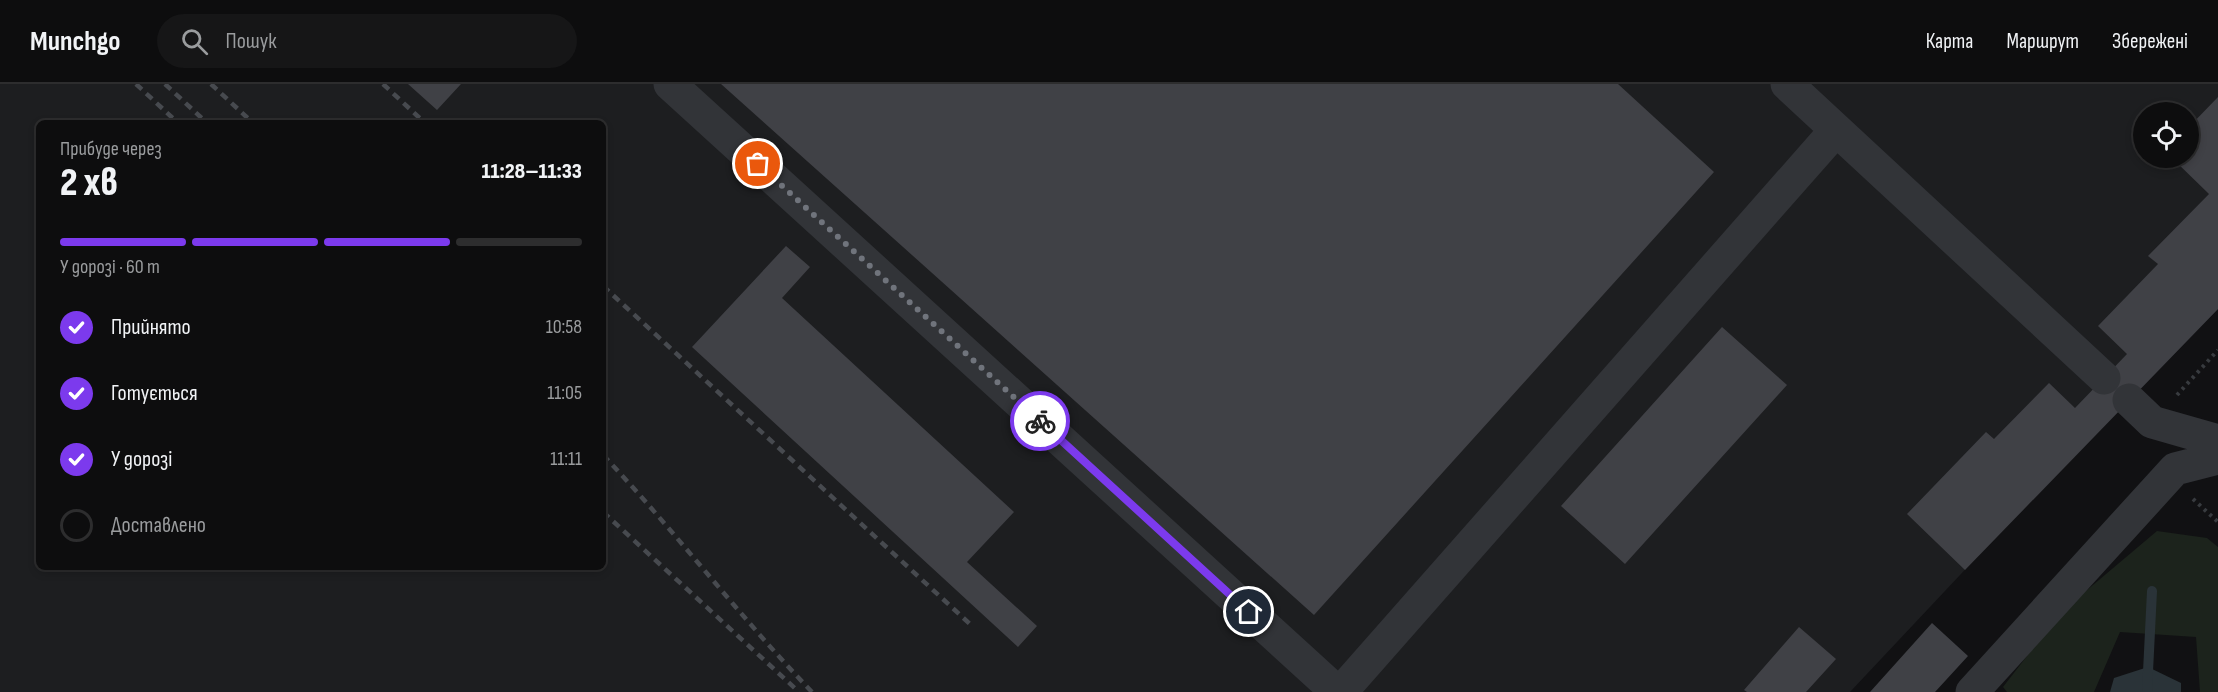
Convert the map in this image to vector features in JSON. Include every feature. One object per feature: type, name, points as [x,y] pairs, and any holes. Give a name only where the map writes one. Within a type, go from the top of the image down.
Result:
[{"type":"lane","points":[[670,84],[1339,692],[1836,130]]},
{"type":"lane","points":[[1787,84],[2104,378]]},
{"type":"lane","points":[[2141,411],[2218,441]]},
{"type":"lane","points":[[1972,692],[2175,469],[2218,458]]},
{"type":"path","points":[[2141,411],[2218,350]]},
{"type":"shaded area","points":[[0,84],[2218,84],[2218,309],[1992,541],[1850,692],[0,692]]},
{"type":"shaded area","points":[[2157,531],[2207,538],[2218,547],[2218,692],[2200,692],[2196,637],[2120,632],[2094,692],[2007,692],[2003,687],[2061,612]]},
{"type":"shaded area","points":[[2148,667],[2181,683],[2181,692],[2110,692],[2114,678]]},
{"type":"building","points":[[408,84],[461,84],[437,110]]},
{"type":"building","points":[[721,84],[1618,84],[1714,172],[1314,615]]},
{"type":"building","points":[[2218,97],[2218,309],[1965,570],[1907,514],[1986,432],[1994,439],[2049,383],[2075,408],[2127,354],[2098,326],[2158,264],[2148,256],[2209,194],[2182,168],[2199,168],[2199,117]]},
{"type":"building","points":[[786,246],[810,267],[782,298],[1014,512],[967,562],[1037,626],[1018,647],[692,347]]},
{"type":"building","points":[[1722,327],[1787,385],[1625,564],[1561,506]]},
{"type":"building","points":[[1932,623],[1968,656],[1935,692],[1870,692]]},
{"type":"building","points":[[1799,627],[1836,659],[1806,692],[1747,692],[1744,690]]},
{"type":"waterway","points":[[2147,692],[2152,591]]},
{"type":"railway","points":[[136,84],[175,120]]},
{"type":"railway","points":[[165,84],[204,120]]},
{"type":"railway","points":[[211,84],[250,120]]},
{"type":"railway","points":[[383,84],[422,120]]},
{"type":"railway","points":[[606,289],[971,625]]},
{"type":"railway","points":[[606,458],[812,692]]},
{"type":"railway","points":[[606,515],[799,692]]},
{"type":"way so far","points":[[758,164],[1040,421]]},
{"type":"route","points":[[1040,421],[1249,612]]}]
